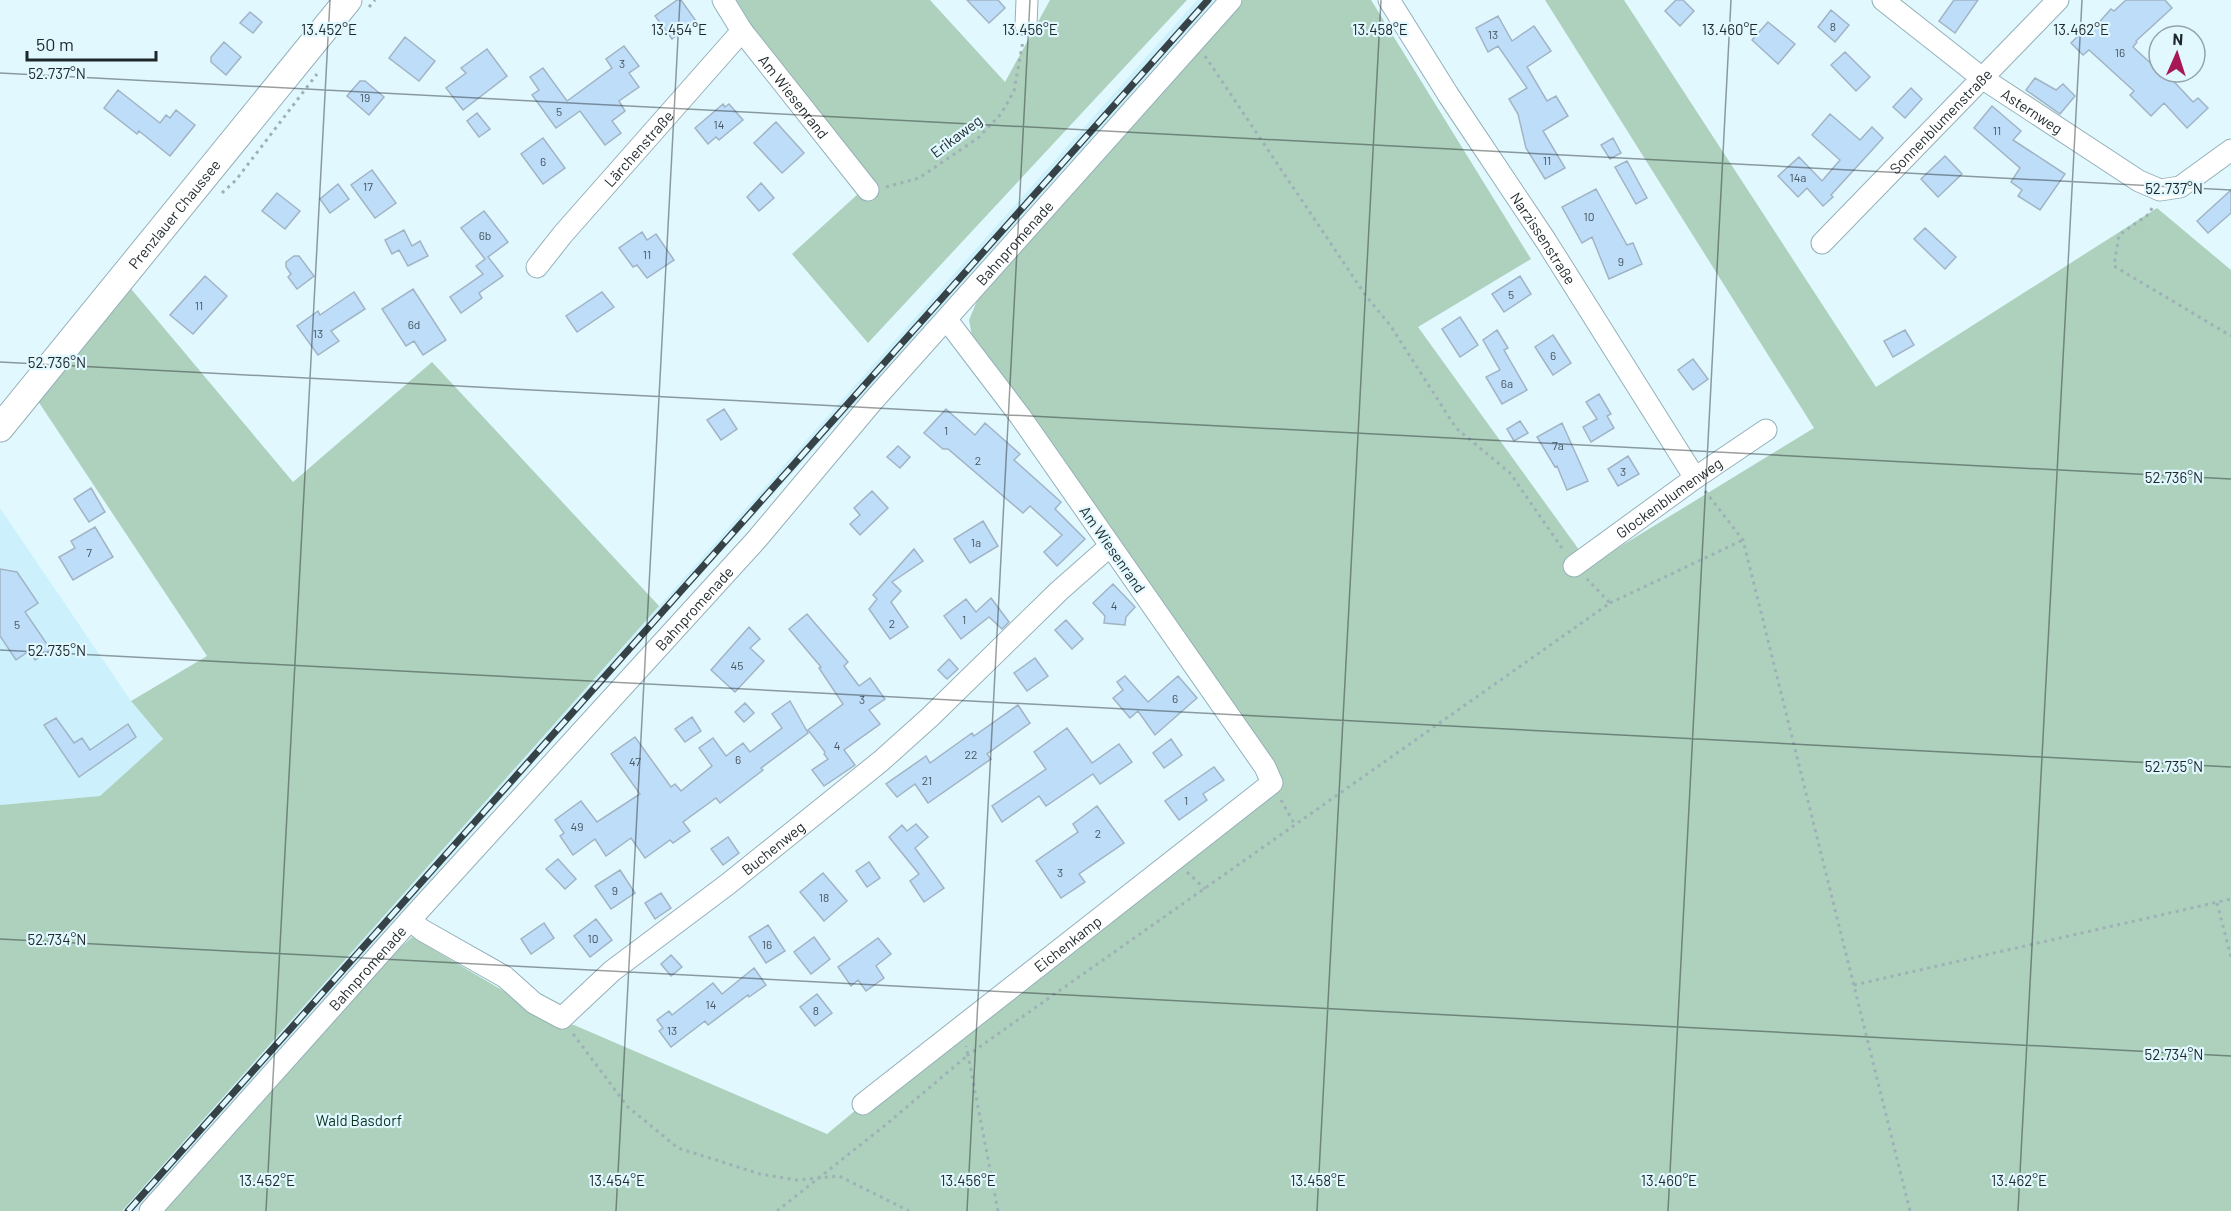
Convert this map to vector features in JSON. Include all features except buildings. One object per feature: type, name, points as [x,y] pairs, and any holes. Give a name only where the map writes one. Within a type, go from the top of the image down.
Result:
[{"type":"main road","name":"Prenzlauer Chaussee","points":[[0,428],[348,0]]},
{"type":"street","name":"Am Wiesenrand","points":[[723,0],[742,31],[868,190]]},
{"type":"street","points":[[1026,0],[1026,25]]},
{"type":"street","name":"Bahnpromenade","points":[[150,1211],[410,920],[757,539],[872,402],[1231,0]]},
{"type":"street","name":"Narzissenstraße","points":[[1389,0],[1695,478]]},
{"type":"street","name":"Asternweg","points":[[1883,0],[1982,78],[2139,181],[2160,190]]},
{"type":"street","name":"Sonnenblumenstraße","points":[[1822,243],[2058,0]]},
{"type":"street","name":"Lärchenstraße","points":[[537,267],[562,234],[742,31]]},
{"type":"street","points":[[2160,190],[2180,187],[2231,150]]},
{"type":"street","name":"Am Wiesenrand","points":[[947,320],[1020,417],[1264,767],[1272,783]]},
{"type":"street","name":"Glockenblumenweg","points":[[1574,566],[1695,478],[1766,430]]},
{"type":"street","name":"Buchenweg","points":[[562,1018],[612,971],[728,884],[881,761],[930,717],[1059,591],[1110,546]]},
{"type":"street","name":"Eichenkamp","points":[[863,1104],[1272,783]]},
{"type":"street","points":[[410,920],[422,930],[505,977],[534,1003],[562,1018]]},
{"type":"path","name":"Erikaweg","points":[[868,190],[919,178],[978,138],[1001,114],[1014,91],[1026,25]]},
{"type":"path","points":[[1195,42],[1366,296],[1390,325],[1456,428],[1510,473],[1574,566],[1610,603]]},
{"type":"path","points":[[2160,190],[2149,214],[2119,235],[2114,266],[2231,336]]},
{"type":"path","points":[[1695,478],[1743,540],[1910,1211]]},
{"type":"path","points":[[777,1211],[968,1055],[1610,603],[1743,540]]},
{"type":"path","points":[[1272,783],[1295,825]]},
{"type":"path","points":[[1174,860],[1205,890]]},
{"type":"path","points":[[1854,985],[2231,899]]},
{"type":"path","points":[[2217,903],[2231,957]]},
{"type":"path","points":[[562,1018],[628,1107],[678,1148],[760,1174],[797,1179],[839,1176],[909,1211]]},
{"type":"path","points":[[962,1026],[998,1211]]},
{"type":"shaded area","points":[[1197,0],[1216,0],[1058,179],[667,612],[389,929],[136,1211],[122,1211]]},
{"type":"shaded area","points":[[0,508],[131,701],[163,739],[100,796],[0,805]]},
{"type":"green space","points":[[733,0],[930,0],[1005,82],[1050,0],[1187,0],[868,343],[792,254],[870,183],[749,26]]},
{"type":"green space","name":"Wald Basdorf","points":[[1241,0],[1371,0],[1531,259],[1418,327],[1590,565],[1814,428],[1545,0],[1624,0],[1876,387],[2157,208],[2231,270],[2231,1211],[158,1211],[339,1005],[412,937],[502,990],[543,1020],[574,1025],[827,1134],[1272,783],[972,336],[969,320],[979,296]]},
{"type":"green space","points":[[127,284],[293,482],[432,362],[659,606],[122,1211],[0,1211],[0,805],[100,796],[163,739],[131,701],[207,656],[36,398]]},
{"type":"railway","points":[[128,1211],[1208,0]]}]
